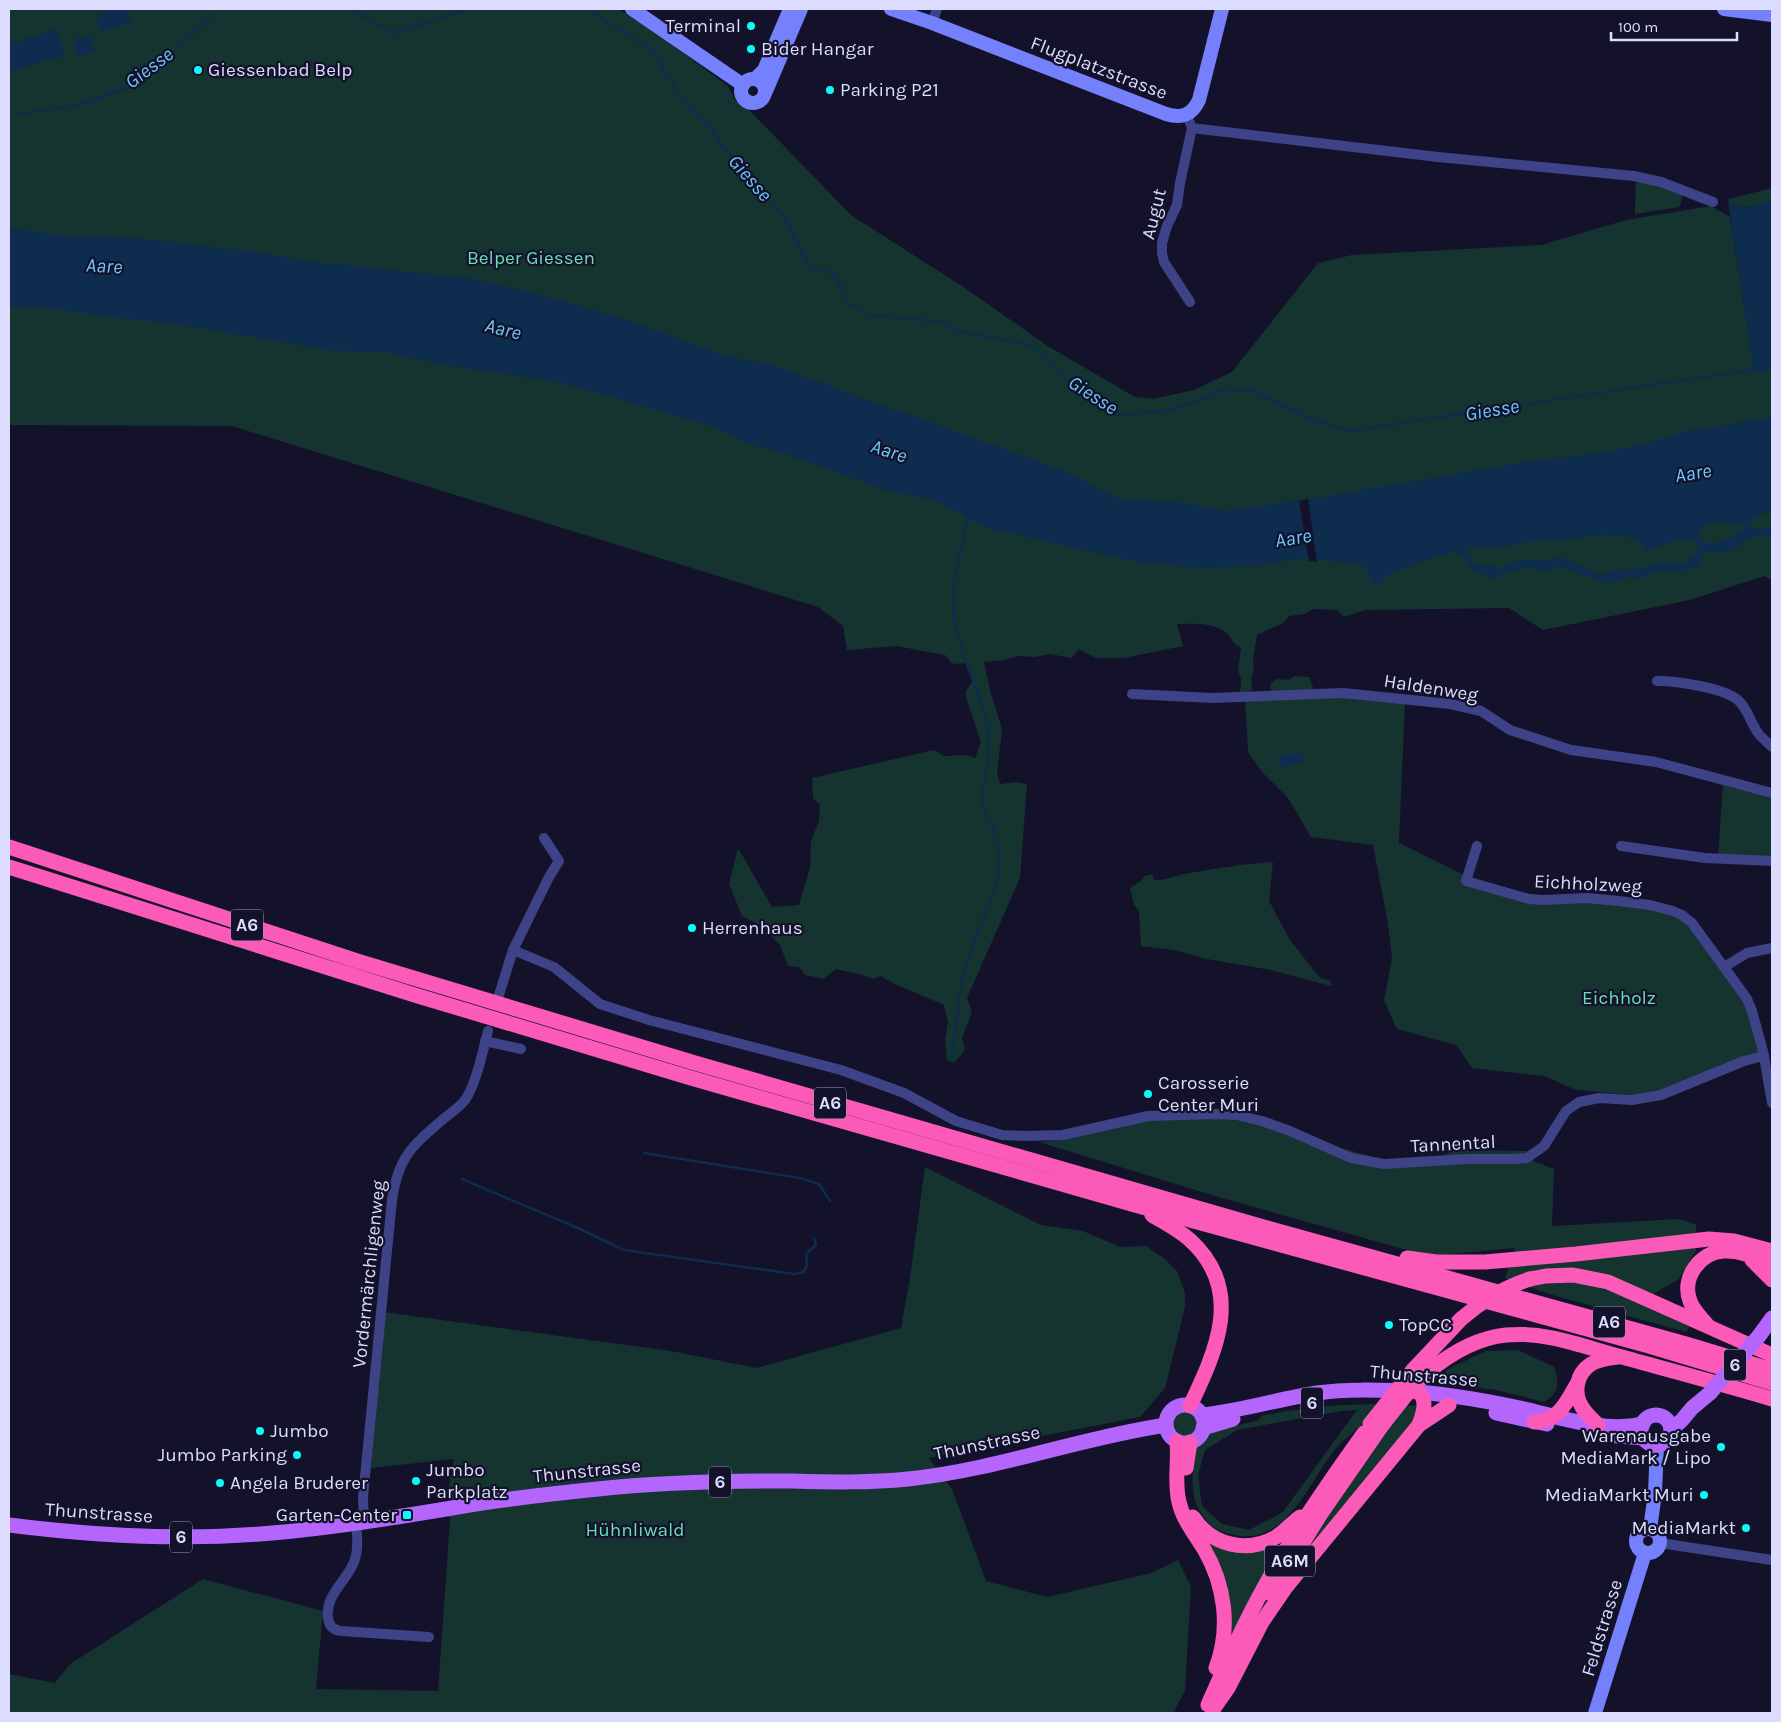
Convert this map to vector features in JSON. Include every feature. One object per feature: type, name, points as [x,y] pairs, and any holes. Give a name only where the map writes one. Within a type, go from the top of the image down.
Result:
[{"type":"highway","name":"A6","points":[[9,847],[236,922],[536,1016],[864,1113],[1686,1344],[1772,1370]]},
{"type":"highway","name":"A6","points":[[9,867],[309,963],[592,1049],[1136,1205],[1658,1348],[1772,1383]]},
{"type":"highway","points":[[1136,1205],[1178,1231],[1190,1241],[1208,1262],[1219,1290],[1220,1332],[1211,1359],[1198,1416]]},
{"type":"highway","points":[[1336,1247],[1369,1249],[1424,1261],[1462,1263],[1549,1257],[1709,1239],[1734,1241],[1772,1251]]},
{"type":"highway","points":[[1772,1264],[1745,1254],[1730,1251],[1716,1252],[1702,1259],[1692,1271],[1688,1286],[1690,1302],[1709,1327],[1772,1355]]},
{"type":"highway","points":[[1745,1254],[1772,1280]]},
{"type":"highway","name":"A6M","points":[[1207,1712],[1284,1570],[1413,1370],[1461,1319],[1490,1296],[1530,1279],[1546,1276],[1573,1275],[1619,1286],[1698,1324],[1709,1327]]},
{"type":"highway","name":"A6M","points":[[1207,1712],[1230,1655],[1257,1599],[1311,1508],[1377,1424],[1428,1372],[1461,1348],[1506,1335],[1532,1335],[1558,1339],[1619,1357]]},
{"type":"highway","points":[[1534,1422],[1542,1422],[1554,1416],[1565,1404],[1584,1370],[1591,1364],[1600,1360],[1619,1357],[1772,1399]]},
{"type":"highway","points":[[1577,1384],[1578,1399],[1582,1408],[1598,1425]]},
{"type":"highway","points":[[1419,1425],[1423,1414],[1421,1397]]},
{"type":"highway","points":[[1207,1712],[1228,1688],[1249,1644],[1274,1604],[1419,1425],[1449,1405]]},
{"type":"highway","points":[[1184,1441],[1178,1462],[1177,1490],[1179,1502],[1184,1516],[1211,1562],[1224,1604],[1223,1641],[1207,1712]]},
{"type":"highway","points":[[1184,1441],[1184,1489],[1190,1513],[1198,1525],[1218,1541],[1230,1545],[1256,1545],[1277,1536],[1311,1508]]},
{"type":"main road","name":"6","points":[[1668,1424],[1710,1393],[1772,1318]]},
{"type":"main road","name":"Thunstrasse","points":[[1198,1416],[1244,1416],[1305,1404],[1421,1397],[1482,1400],[1598,1425],[1623,1427],[1648,1436]]},
{"type":"main road","name":"Thunstrasse","points":[[1421,1397],[1449,1405],[1598,1434],[1648,1436]]},
{"type":"main road","points":[[1184,1405],[1198,1416],[1199,1436],[1184,1441],[1170,1434],[1166,1425],[1173,1409],[1184,1405]]},
{"type":"main road","points":[[1656,1416],[1668,1424],[1670,1434],[1666,1442],[1648,1436],[1650,1417],[1656,1416]]},
{"type":"main road","name":"Thunstrasse","points":[[9,1525],[94,1534],[183,1537],[270,1534],[456,1507],[633,1486],[720,1482],[851,1482],[912,1479],[990,1466],[1105,1436],[1166,1425]]},
{"type":"street","points":[[632,9],[749,82],[763,83],[766,91]]},
{"type":"street","points":[[790,9],[764,70],[741,90],[742,98],[752,104],[761,101],[801,9]]},
{"type":"street","name":"Flugplatzstrasse","points":[[891,9],[932,23],[1166,114],[1190,121],[1201,93],[1222,9]]},
{"type":"street","points":[[932,23],[937,9]]},
{"type":"street","points":[[1724,9],[1772,15]]},
{"type":"street","points":[[1190,121],[1438,157],[1634,176],[1661,182],[1713,202]]},
{"type":"street","name":"Augut","points":[[1190,121],[1177,206],[1167,226],[1162,243],[1164,262],[1190,302]]},
{"type":"street","points":[[1657,681],[1673,681],[1700,686],[1739,701],[1758,733],[1772,747]]},
{"type":"street","name":"Haldenweg","points":[[1132,694],[1212,698],[1343,693],[1450,704],[1481,711],[1510,730],[1571,750],[1656,762],[1772,793]]},
{"type":"street","points":[[500,994],[513,950],[549,877],[560,861],[544,838]]},
{"type":"street","name":"Eichholzweg","points":[[1477,846],[1466,881],[1529,899],[1587,898],[1650,905],[1682,914],[1692,923],[1724,967],[1752,1011],[1764,1056],[1772,1102]]},
{"type":"street","points":[[1622,846],[1705,858],[1772,861]]},
{"type":"street","points":[[1724,967],[1747,953],[1772,948]]},
{"type":"street","name":"Tannental","points":[[513,950],[547,964],[595,1000],[610,1008],[727,1041],[841,1070],[893,1088],[956,1121],[982,1130],[1009,1136],[1070,1134],[1148,1116],[1199,1113],[1237,1115],[1276,1125],[1351,1158],[1370,1162],[1399,1164],[1467,1158],[1527,1158],[1537,1152],[1549,1139],[1566,1112],[1578,1102],[1599,1098],[1632,1100],[1660,1095],[1744,1061],[1764,1056]]},
{"type":"street","name":"Vordermärchligenweg","points":[[429,1637],[341,1631],[334,1629],[330,1625],[328,1614],[330,1599],[346,1577],[355,1559],[357,1549],[392,1200],[396,1177],[404,1157],[413,1146],[465,1100],[473,1082],[487,1036],[521,1049]]},
{"type":"street","points":[[1648,1436],[1655,1493],[1650,1529]]},
{"type":"street","points":[[1650,1529],[1657,1532],[1660,1543],[1659,1547],[1653,1552],[1645,1553],[1637,1546],[1636,1538],[1640,1532],[1650,1529]]},
{"type":"street","points":[[1660,1543],[1772,1560]]},
{"type":"street","name":"Feldstrasse","points":[[1595,1713],[1645,1553]]},
{"type":"green space","name":"Belper Giessen","points":[[9,9],[619,9],[660,36],[728,86],[735,100],[751,112],[851,215],[968,290],[1046,345],[1135,397],[1153,399],[1194,390],[1232,372],[1318,263],[1352,255],[1541,245],[1626,220],[1711,206],[1730,217],[1753,364],[1772,361],[1772,580],[1764,576],[1690,600],[1543,630],[1509,608],[1365,610],[1344,617],[1337,610],[1313,609],[1304,614],[1289,616],[1283,623],[1257,635],[1253,660],[1254,672],[1251,678],[1252,690],[1247,693],[1240,693],[1241,679],[1238,670],[1241,648],[1219,628],[1201,624],[1177,624],[1183,646],[1124,658],[1096,658],[1079,649],[1071,658],[1050,654],[1035,657],[1018,656],[1005,660],[984,662],[991,694],[1002,729],[997,773],[1000,784],[1016,782],[1027,784],[1020,878],[967,998],[972,1011],[962,1039],[965,1050],[954,1063],[947,1060],[945,1040],[948,1022],[944,1005],[880,976],[873,979],[836,969],[823,979],[805,975],[799,967],[788,966],[780,945],[761,926],[742,916],[729,884],[738,848],[772,907],[799,905],[810,868],[811,841],[819,821],[820,805],[813,798],[812,778],[934,750],[944,756],[965,755],[975,758],[981,742],[966,697],[966,691],[972,682],[966,663],[952,664],[945,655],[896,646],[847,650],[843,626],[818,607],[232,426],[9,425]]},
{"type":"green space","points":[[1636,179],[1679,192],[1682,196],[1680,207],[1635,214]]},
{"type":"green space","points":[[1772,188],[1772,201],[1745,207],[1728,202],[1729,199]]},
{"type":"green space","name":"Eichholz","points":[[1295,676],[1309,677],[1314,690],[1405,702],[1399,843],[1480,883],[1537,900],[1651,904],[1690,924],[1745,999],[1761,1051],[1674,1087],[1646,1096],[1576,1090],[1544,1076],[1472,1068],[1456,1045],[1397,1029],[1384,1000],[1392,958],[1387,918],[1373,845],[1311,837],[1288,798],[1262,772],[1248,752],[1245,698],[1271,695],[1270,684],[1277,679],[1288,680]]},
{"type":"green space","points":[[1723,785],[1772,797],[1772,860],[1718,856]]},
{"type":"green space","points":[[1273,862],[1269,901],[1290,940],[1320,978],[1331,981],[1331,986],[1271,970],[1207,959],[1174,950],[1141,946],[1139,911],[1134,905],[1130,888],[1142,880],[1144,876],[1152,874],[1154,880],[1161,880],[1184,874]]},
{"type":"green space","points":[[1201,1116],[1242,1119],[1383,1160],[1442,1156],[1455,1150],[1532,1151],[1531,1160],[1554,1169],[1552,1226],[1680,1219],[1696,1225],[1696,1251],[1679,1279],[1648,1297],[1641,1305],[1690,1327],[1686,1332],[1549,1294],[1505,1278],[1515,1248],[1428,1256],[1215,1196],[1039,1142],[1070,1139],[1139,1121]]},
{"type":"green space","name":"Hühnliwald","points":[[925,1167],[1041,1225],[1083,1231],[1120,1247],[1146,1246],[1165,1259],[1177,1271],[1185,1293],[1185,1307],[1165,1388],[1140,1417],[929,1458],[952,1489],[986,1581],[1047,1597],[1151,1573],[1178,1560],[1191,1587],[1185,1691],[1173,1713],[9,1713],[9,1674],[55,1683],[70,1664],[203,1579],[323,1611],[316,1689],[438,1691],[450,1520],[447,1495],[454,1459],[371,1468],[383,1312],[671,1351],[757,1368],[901,1328],[910,1278]]},
{"type":"green space","points":[[1518,1350],[1554,1367],[1558,1383],[1556,1391],[1544,1402],[1496,1390],[1432,1381],[1452,1367],[1486,1351]]},
{"type":"green space","points":[[1358,1404],[1377,1405],[1360,1426],[1337,1447],[1298,1505],[1273,1528],[1258,1535],[1241,1536],[1222,1532],[1206,1520],[1195,1501],[1193,1471],[1189,1465],[1195,1444],[1205,1434],[1259,1420],[1261,1416],[1275,1413],[1316,1407]],"holes":[[[1357,1410],[1282,1513],[1249,1530],[1222,1524],[1202,1506],[1198,1475],[1205,1450],[1237,1430],[1341,1411]]]},
{"type":"green space","points":[[1420,1405],[1417,1418],[1313,1550],[1300,1557],[1404,1406]]},
{"type":"green space","points":[[1185,1410],[1195,1414],[1199,1424],[1195,1434],[1185,1438],[1175,1434],[1171,1424],[1175,1414]]},
{"type":"green space","points":[[1204,1537],[1272,1543],[1278,1549],[1231,1636],[1227,1636]]},
{"type":"water","points":[[118,9],[127,9],[131,23],[100,32],[95,15]]},
{"type":"water","points":[[52,29],[53,32],[58,30],[65,56],[9,71],[9,44],[46,33],[46,31]]},
{"type":"water","points":[[90,35],[95,52],[78,56],[74,39]]},
{"type":"water","points":[[1772,201],[1772,370],[1754,373],[1728,202],[1745,207]]},
{"type":"water","name":"Aare","points":[[9,228],[63,236],[139,238],[256,252],[315,262],[468,278],[528,291],[626,319],[722,355],[772,365],[1065,471],[1116,498],[1184,503],[1228,511],[1322,497],[1530,461],[1598,453],[1643,444],[1688,431],[1772,417],[1772,511],[1756,516],[1749,524],[1752,528],[1764,529],[1772,527],[1772,536],[1759,537],[1754,535],[1730,552],[1706,552],[1696,567],[1670,572],[1664,570],[1651,573],[1640,579],[1628,577],[1607,584],[1556,565],[1547,571],[1541,572],[1535,569],[1523,568],[1493,579],[1471,569],[1470,564],[1455,551],[1391,573],[1377,585],[1373,584],[1367,575],[1367,568],[1362,564],[1301,558],[1262,566],[1204,568],[1142,563],[986,528],[932,499],[887,491],[801,459],[743,442],[711,426],[563,383],[444,365],[386,352],[334,351],[186,326],[53,309],[9,307]],"holes":[[[1717,522],[1743,526],[1743,529],[1726,539],[1707,544],[1698,535],[1705,526]],[[1601,535],[1637,538],[1645,552],[1676,541],[1694,539],[1699,549],[1685,563],[1659,563],[1639,569],[1617,570],[1601,575],[1561,557],[1542,560],[1519,560],[1499,569],[1490,565],[1476,565],[1464,546],[1496,548],[1538,540],[1555,542]]]},
{"type":"water","points":[[1302,754],[1303,761],[1284,768],[1279,764],[1278,758],[1281,755]]},
{"type":"pier","points":[[1308,499],[1317,562],[1309,561],[1299,501]]},
{"type":"waterway","name":"Giesse","points":[[9,116],[83,104],[126,88],[174,51],[219,9]]},
{"type":"waterway","name":"Giesse","points":[[351,9],[393,33],[467,9]]},
{"type":"waterway","name":"Giesse","points":[[587,9],[653,50],[681,99],[713,131],[721,145],[785,217],[807,262],[815,268],[832,273],[840,284],[846,301],[869,315],[943,322],[956,331],[1031,345],[1076,389],[1117,415],[1171,410],[1227,389],[1253,391],[1316,421],[1350,431],[1757,370]]},
{"type":"waterway","points":[[951,1057],[957,1023],[958,996],[969,957],[997,881],[1000,854],[992,826],[981,805],[989,755],[988,729],[955,625],[953,588],[968,515]]},
{"type":"waterway","points":[[644,1153],[800,1178],[819,1184],[830,1201]]},
{"type":"waterway","points":[[462,1179],[580,1229],[624,1250],[795,1274],[804,1272],[807,1265],[806,1254],[816,1245],[814,1238]]},
{"type":"place","name":"Terminal","points":[[751,26]]},
{"type":"place","name":"Bider Hangar","points":[[751,49]]},
{"type":"place","name":"Giessenbad Belp","points":[[198,70]]},
{"type":"place","name":"Parking P21","points":[[830,90]]},
{"type":"place","name":"Herrenhaus","points":[[692,928]]},
{"type":"place","name":"Carosserie Center Muri","points":[[1148,1094]]},
{"type":"place","name":"TopCC","points":[[1389,1325]]},
{"type":"place","name":"Jumbo","points":[[260,1431]]},
{"type":"place","name":"Warenausgabe MediaMark / Lipo","points":[[1721,1447]]},
{"type":"place","name":"Jumbo Parking","points":[[297,1455]]},
{"type":"place","name":"Jumbo Parkplatz","points":[[416,1481]]},
{"type":"place","name":"Angela Bruderer","points":[[220,1483]]},
{"type":"place","name":"MediaMarkt Muri","points":[[1704,1495]]},
{"type":"place","name":"Garten-Center","points":[[407,1515]]},
{"type":"place","name":"MediaMarkt","points":[[1746,1528]]}]
